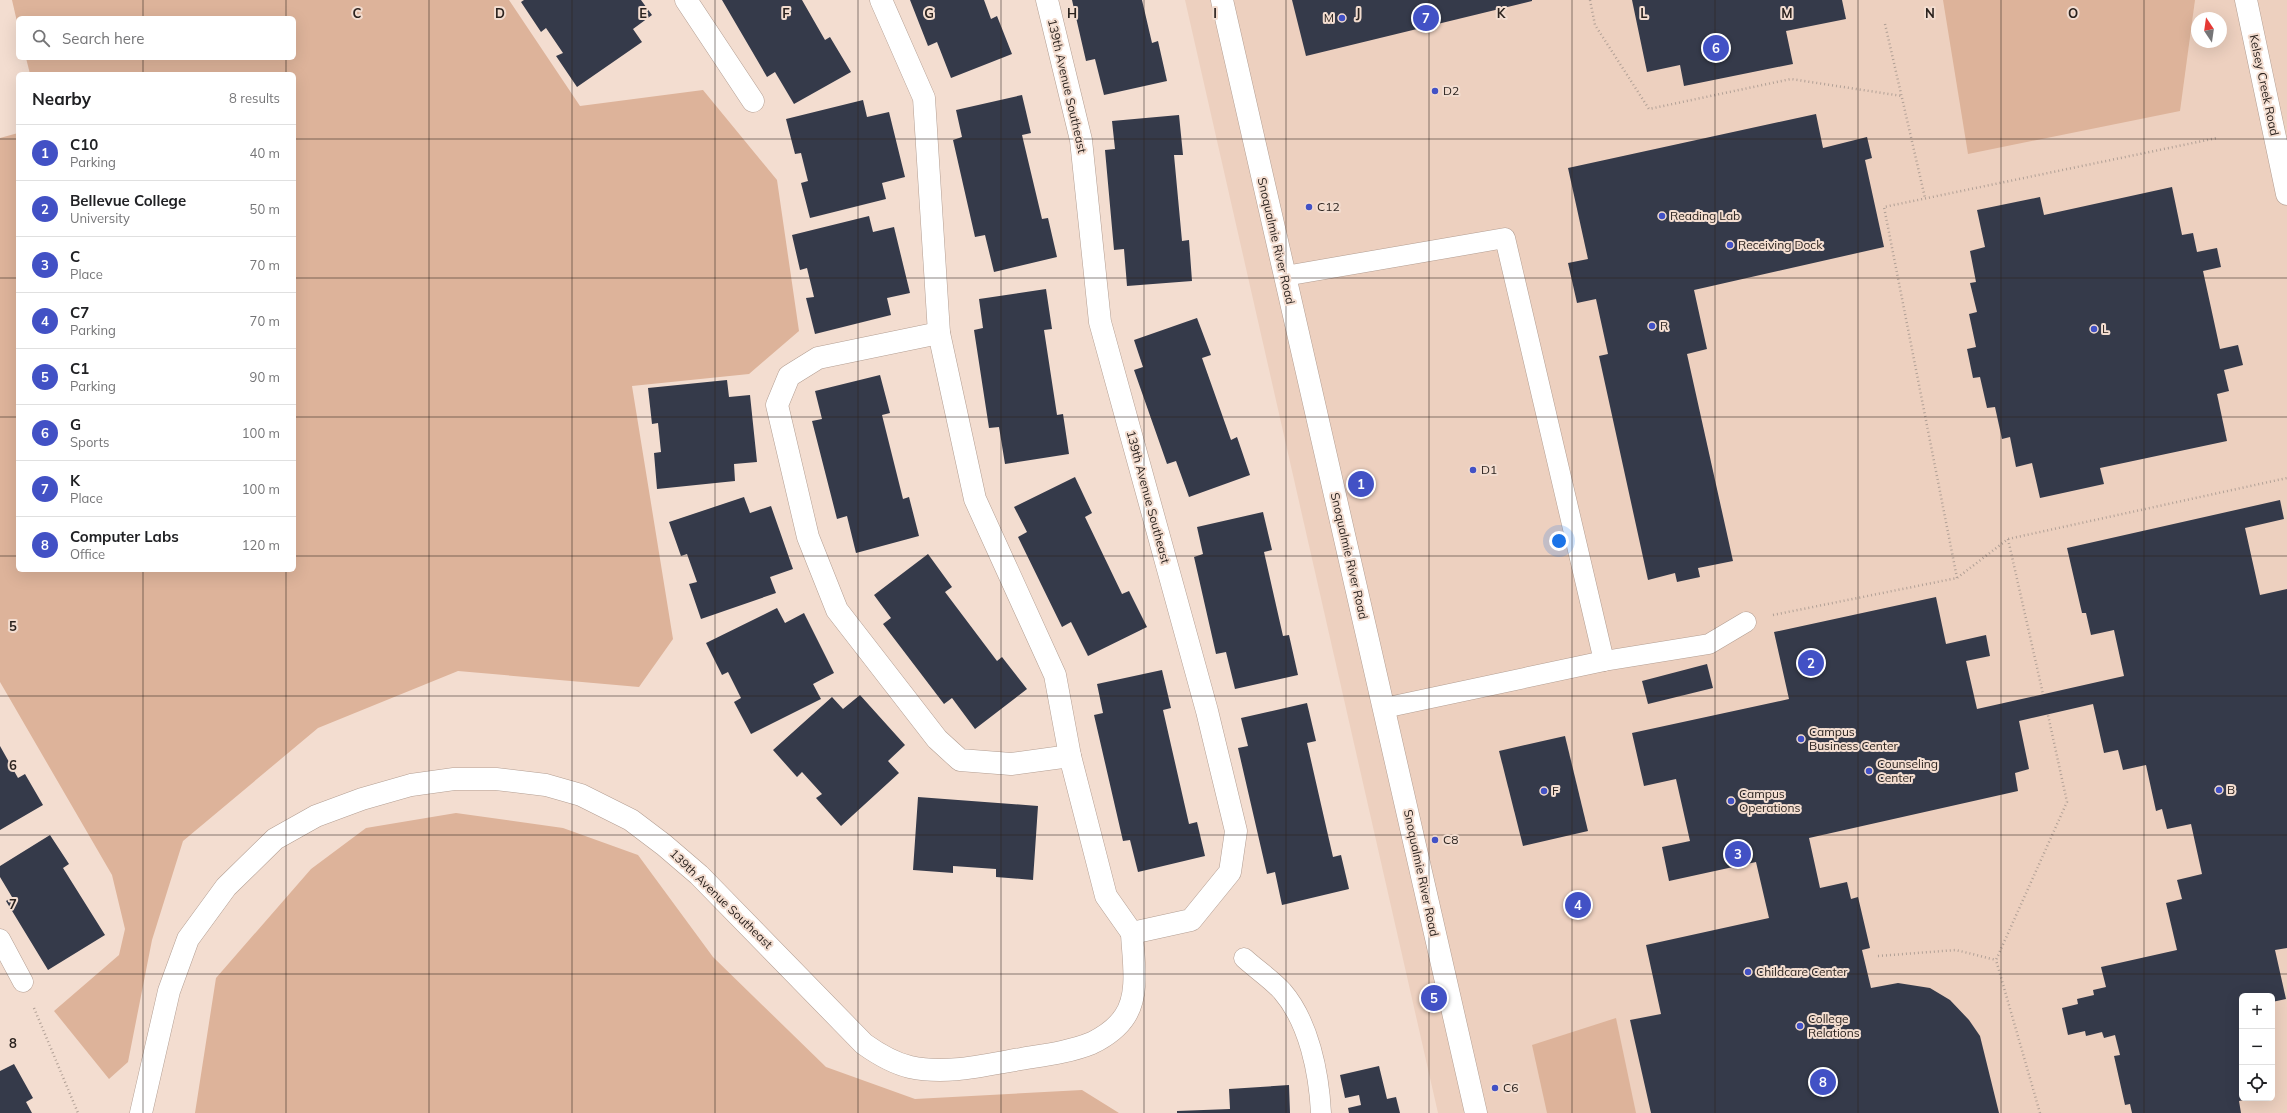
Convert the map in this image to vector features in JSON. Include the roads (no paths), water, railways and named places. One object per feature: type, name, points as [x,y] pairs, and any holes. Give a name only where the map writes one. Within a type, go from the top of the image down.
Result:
[{"type":"street","points":[[686,0],[753,101]]},
{"type":"street","points":[[881,0],[924,98],[939,333],[975,499],[1056,675],[1070,756],[1106,896],[1132,933]]},
{"type":"street","name":"139th Avenue Southeast","points":[[141,1113],[170,991],[188,939],[226,887],[275,839],[316,816],[362,799],[411,785],[454,779],[482,779],[546,785],[581,795],[631,820],[664,845],[699,875],[864,1044],[881,1056],[909,1066],[933,1070],[960,1069],[1060,1052],[1093,1042],[1113,1030],[1125,1016],[1133,995],[1132,933],[1190,920],[1230,872],[1236,831],[1207,711],[1100,322],[1081,140],[1047,0]]},
{"type":"street","name":"Snoqualmie River Road","points":[[1222,0],[1476,1113]]},
{"type":"street","name":"Kelsey Creek Road","points":[[2246,0],[2287,194]]},
{"type":"street","points":[[939,333],[818,358],[789,376],[777,405],[808,537],[837,610],[937,739],[960,760],[1012,764],[1070,756]]},
{"type":"lane","points":[[1285,276],[1506,238],[1604,661]]},
{"type":"lane","points":[[1384,708],[1604,661],[1709,644],[1746,622]]},
{"type":"lane","points":[[0,939],[23,982]]},
{"type":"lane","points":[[1244,958],[1282,991],[1297,1014],[1308,1043],[1320,1087],[1321,1113]]},
{"type":"place","name":"M","points":[[1342,18]]},
{"type":"place","name":"K","points":[[1426,18]]},
{"type":"place","name":"G","points":[[1716,48]]},
{"type":"place","name":"D2","points":[[1435,91]]},
{"type":"place","name":"C12","points":[[1309,207]]},
{"type":"place","name":"Reading Lab","points":[[1662,216]]},
{"type":"place","name":"Receiving Dock","points":[[1730,245]]},
{"type":"place","name":"R","points":[[1652,326]]},
{"type":"place","name":"L","points":[[2094,329]]},
{"type":"place","name":"D1","points":[[1473,470]]},
{"type":"place","name":"C10","points":[[1361,484]]},
{"type":"place","name":"Bellevue College","points":[[1811,663]]},
{"type":"place","name":"Campus Business Center","points":[[1801,739]]},
{"type":"place","name":"Counseling Center","points":[[1869,771]]},
{"type":"place","name":"B","points":[[2219,790]]},
{"type":"place","name":"F","points":[[1544,791]]},
{"type":"place","name":"Campus Operations","points":[[1731,801]]},
{"type":"place","name":"C8","points":[[1435,840]]},
{"type":"place","name":"C","points":[[1738,854]]},
{"type":"place","name":"C7","points":[[1578,905]]},
{"type":"place","name":"Childcare Center","points":[[1748,972]]},
{"type":"place","name":"C1","points":[[1434,998]]},
{"type":"place","name":"College Relations","points":[[1800,1026]]},
{"type":"place","name":"Computer Labs","points":[[1823,1082]]},
{"type":"place","name":"C6","points":[[1495,1088]]}]
